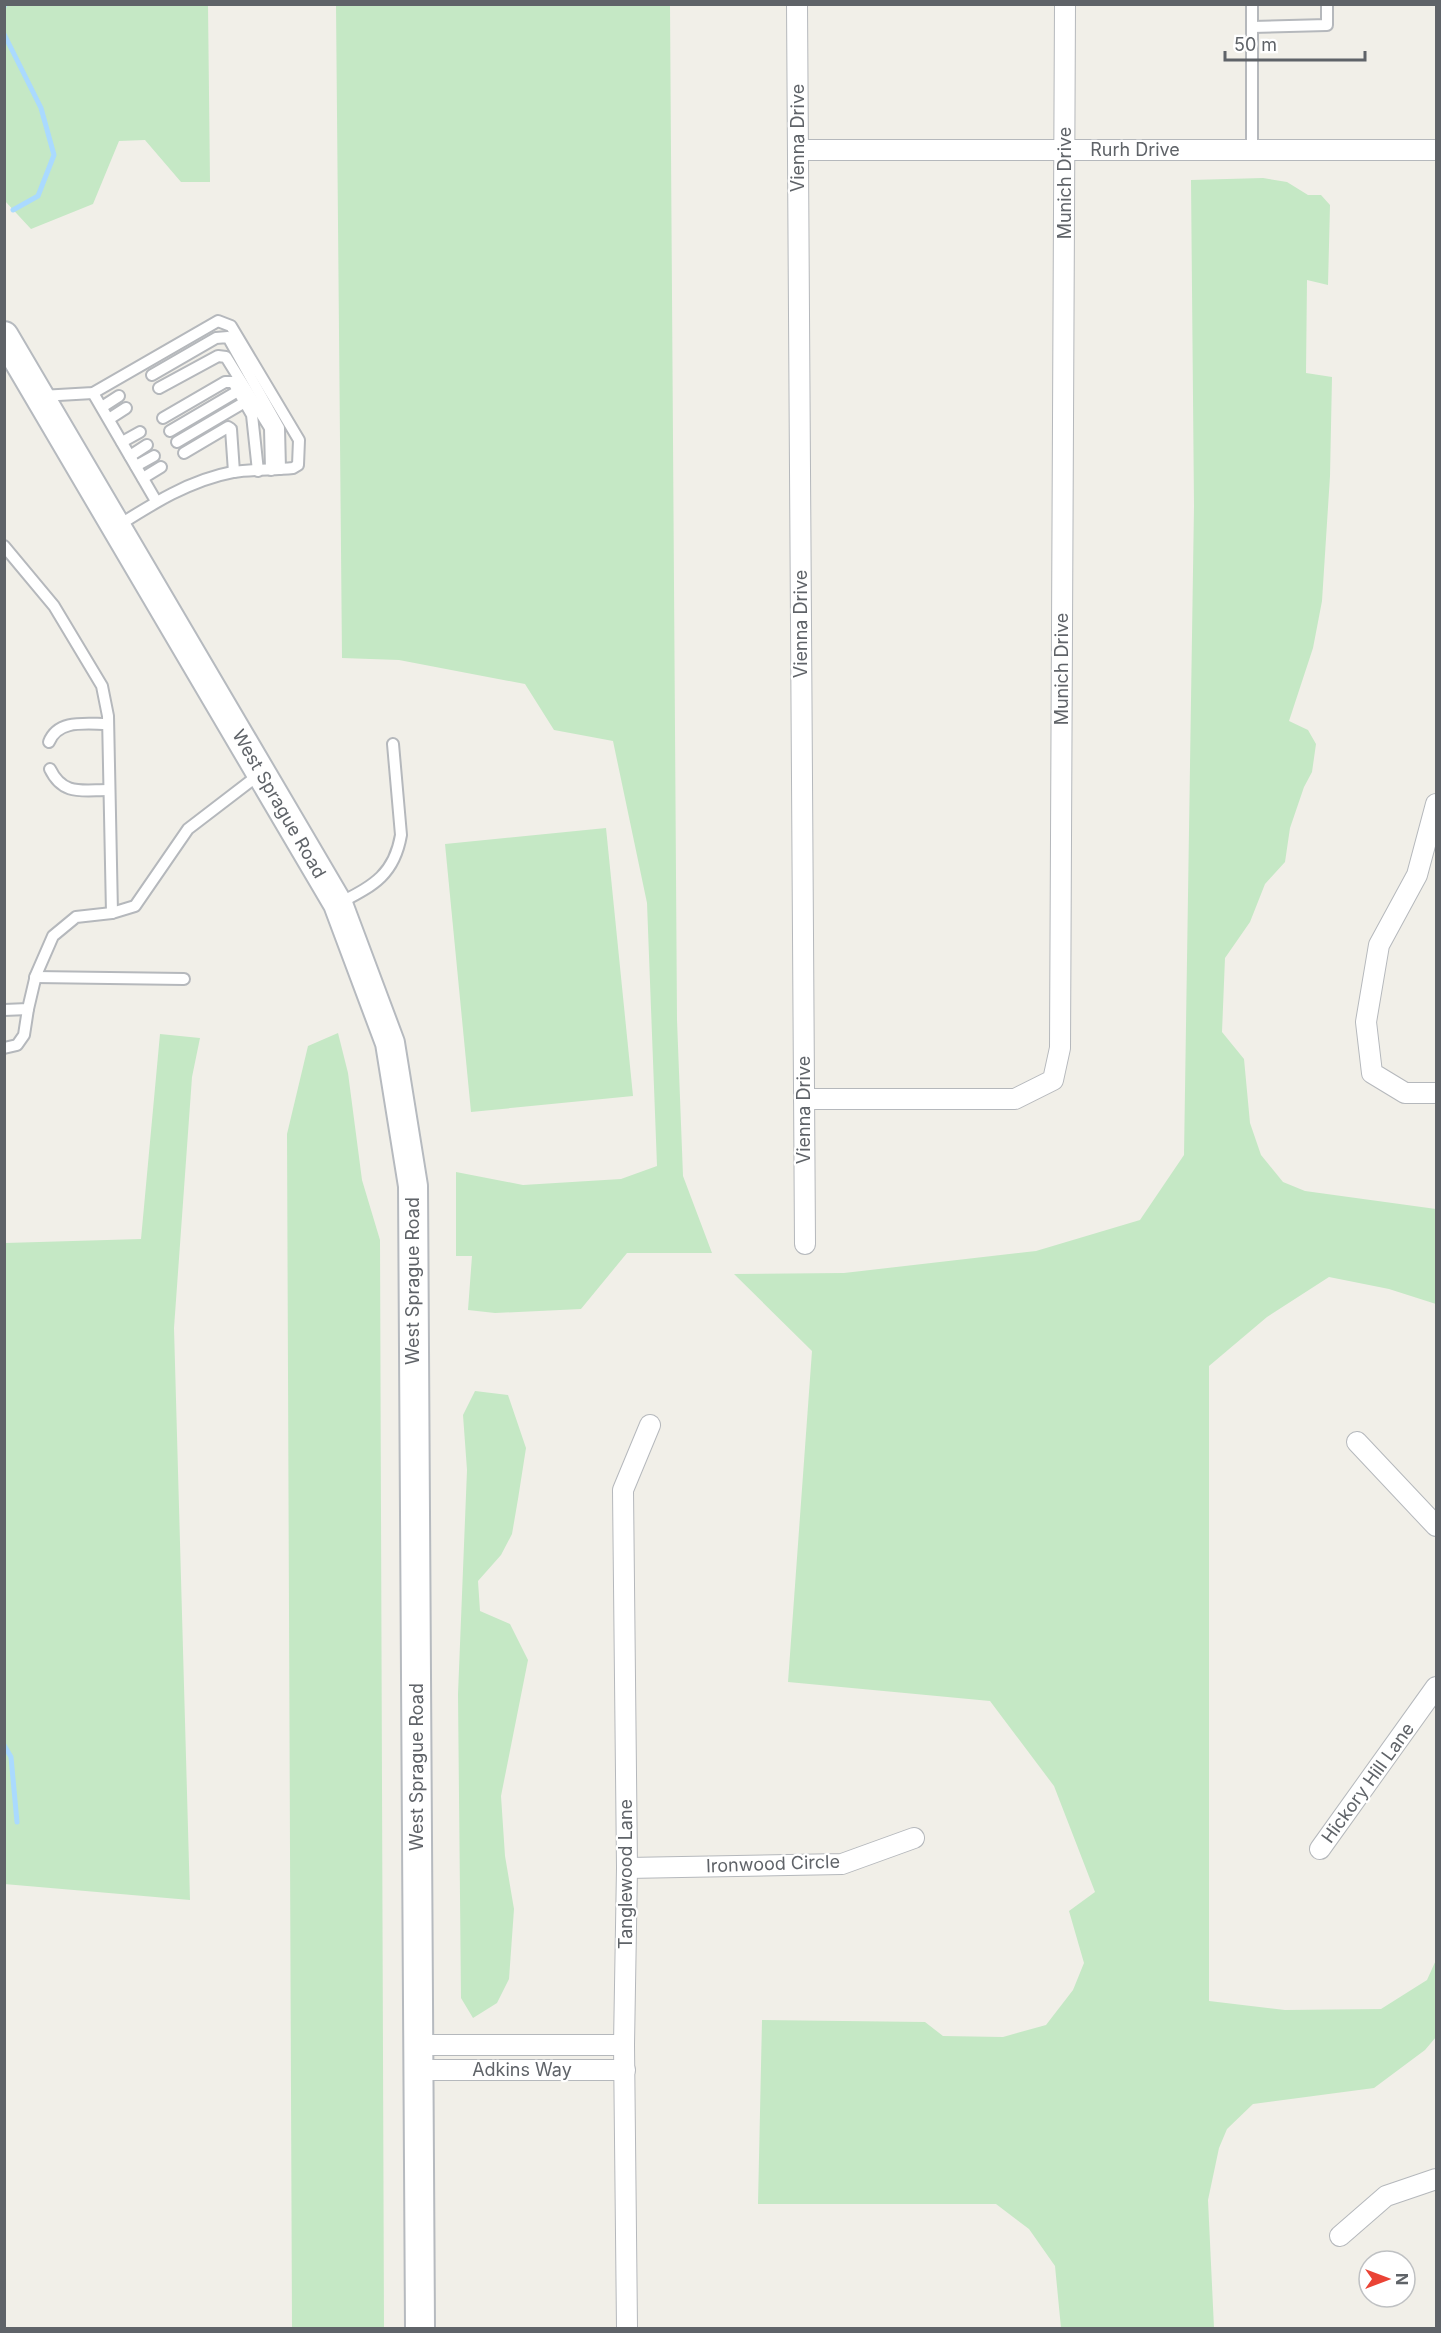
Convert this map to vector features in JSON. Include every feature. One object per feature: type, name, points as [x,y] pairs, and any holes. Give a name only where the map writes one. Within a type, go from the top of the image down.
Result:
[{"type":"street","name":"Vienna Drive","points":[[797,4],[805,1244]]},
{"type":"street","name":"Munich Drive","points":[[804,1099],[1015,1099],[1053,1080],[1060,1048],[1065,4]]},
{"type":"street","name":"Rurh Drive","points":[[798,150],[1437,150]]},
{"type":"street","name":"West Sprague Road","points":[[4,336],[338,904],[390,1042],[412,1186],[420,2328]]},
{"type":"street","points":[[1437,804],[1417,875],[1379,945],[1366,1022],[1372,1073],[1404,1093],[1437,1093]]},
{"type":"street","name":"Tanglewood Lane","points":[[627,2328],[624,2045],[627,1868],[623,1490],[650,1425]]},
{"type":"street","points":[[1357,1442],[1437,1526]]},
{"type":"street","name":"Hickory Hill Lane","points":[[1320,1849],[1437,1687]]},
{"type":"street","name":"Ironwood Circle","points":[[627,1868],[842,1864],[914,1838]]},
{"type":"street","name":"Adkins Way","points":[[419,2058],[624,2045]]},
{"type":"street","name":"Adkins Way","points":[[419,2058],[625,2070]]},
{"type":"street","points":[[1340,2236],[1386,2196],[1437,2179]]},
{"type":"lane","points":[[1252,4],[1252,150]]},
{"type":"lane","points":[[1252,27],[1326,25],[1327,4]]},
{"type":"lane","points":[[40,396],[93,393],[218,321],[231,326],[299,440],[298,465],[293,468],[234,472],[206,478],[156,501],[116,527]]},
{"type":"lane","points":[[152,375],[216,338],[228,337],[279,428],[275,470]]},
{"type":"lane","points":[[159,388],[218,356],[226,357],[270,428],[275,470]]},
{"type":"lane","points":[[163,418],[225,382],[233,382],[245,402],[255,427],[258,471]]},
{"type":"lane","points":[[170,431],[238,391]]},
{"type":"lane","points":[[93,393],[156,501]]},
{"type":"lane","points":[[102,407],[119,396]]},
{"type":"lane","points":[[177,442],[245,402]]},
{"type":"lane","points":[[109,419],[126,408]]},
{"type":"lane","points":[[184,453],[228,427],[231,429],[234,472]]},
{"type":"lane","points":[[122,442],[140,432]]},
{"type":"lane","points":[[130,456],[147,445]]},
{"type":"lane","points":[[136,466],[154,456]]},
{"type":"lane","points":[[143,478],[160,467]]},
{"type":"lane","points":[[4,546],[54,606],[102,686],[107,724],[112,913]]},
{"type":"lane","points":[[49,742],[52,734],[60,727],[73,724],[107,724]]},
{"type":"lane","points":[[338,904],[379,880],[394,862],[399,850],[401,835],[393,744]]},
{"type":"lane","points":[[50,769],[56,782],[71,790],[108,790]]},
{"type":"lane","points":[[4,1048],[17,1045],[24,1035],[35,977],[53,936],[76,917],[112,913],[135,906],[188,829],[261,773]]},
{"type":"lane","points":[[35,977],[184,979]]},
{"type":"lane","points":[[4,1010],[28,1009]]},
{"type":"green space","points":[[5,4],[208,5],[210,182],[181,182],[145,140],[119,141],[93,204],[31,229],[5,201]]},
{"type":"green space","points":[[336,5],[670,5],[677,1020],[683,1176],[712,1253],[627,1253],[581,1309],[495,1313],[468,1310],[472,1256],[456,1256],[456,1172],[523,1185],[621,1179],[657,1166],[647,903],[613,741],[554,730],[525,684],[399,660],[342,658]]},
{"type":"green space","points":[[1263,178],[1287,182],[1308,195],[1321,195],[1330,205],[1328,285],[1307,280],[1306,373],[1332,377],[1330,476],[1322,601],[1313,648],[1289,721],[1308,730],[1316,744],[1312,772],[1304,787],[1290,828],[1285,862],[1265,884],[1250,922],[1225,958],[1222,1032],[1244,1059],[1250,1123],[1261,1155],[1283,1182],[1305,1191],[1436,1209],[1436,1304],[1389,1289],[1329,1277],[1267,1317],[1209,1366],[1209,2001],[1285,2010],[1381,2009],[1427,1980],[1436,1960],[1436,2037],[1425,2050],[1374,2088],[1253,2104],[1227,2129],[1219,2148],[1208,2200],[1214,2328],[1061,2328],[1055,2266],[1029,2229],[996,2204],[758,2204],[762,2020],[925,2022],[943,2036],[1003,2037],[1046,2025],[1073,1990],[1084,1963],[1069,1911],[1095,1892],[1054,1786],[990,1701],[788,1682],[812,1351],[734,1274],[844,1273],[1036,1251],[1140,1220],[1184,1155],[1194,506],[1191,180]]},
{"type":"green space","points":[[606,828],[633,1096],[471,1112],[445,844]]},
{"type":"green space","points":[[338,1033],[348,1073],[362,1180],[380,1240],[384,2328],[292,2328],[287,1134],[308,1046]]},
{"type":"green space","points":[[160,1034],[200,1038],[192,1077],[174,1328],[190,1900],[4,1884],[5,1243],[141,1239]]},
{"type":"green space","points":[[475,1391],[508,1395],[526,1448],[512,1534],[501,1555],[478,1581],[480,1611],[510,1624],[528,1660],[501,1796],[505,1856],[514,1909],[509,1979],[497,2003],[473,2018],[461,1998],[458,1694],[467,1470],[463,1415]]},
{"type":"waterway","points":[[4,34],[41,108],[54,155],[38,196],[13,210]]},
{"type":"waterway","points":[[4,1745],[11,1757],[17,1822]]}]
